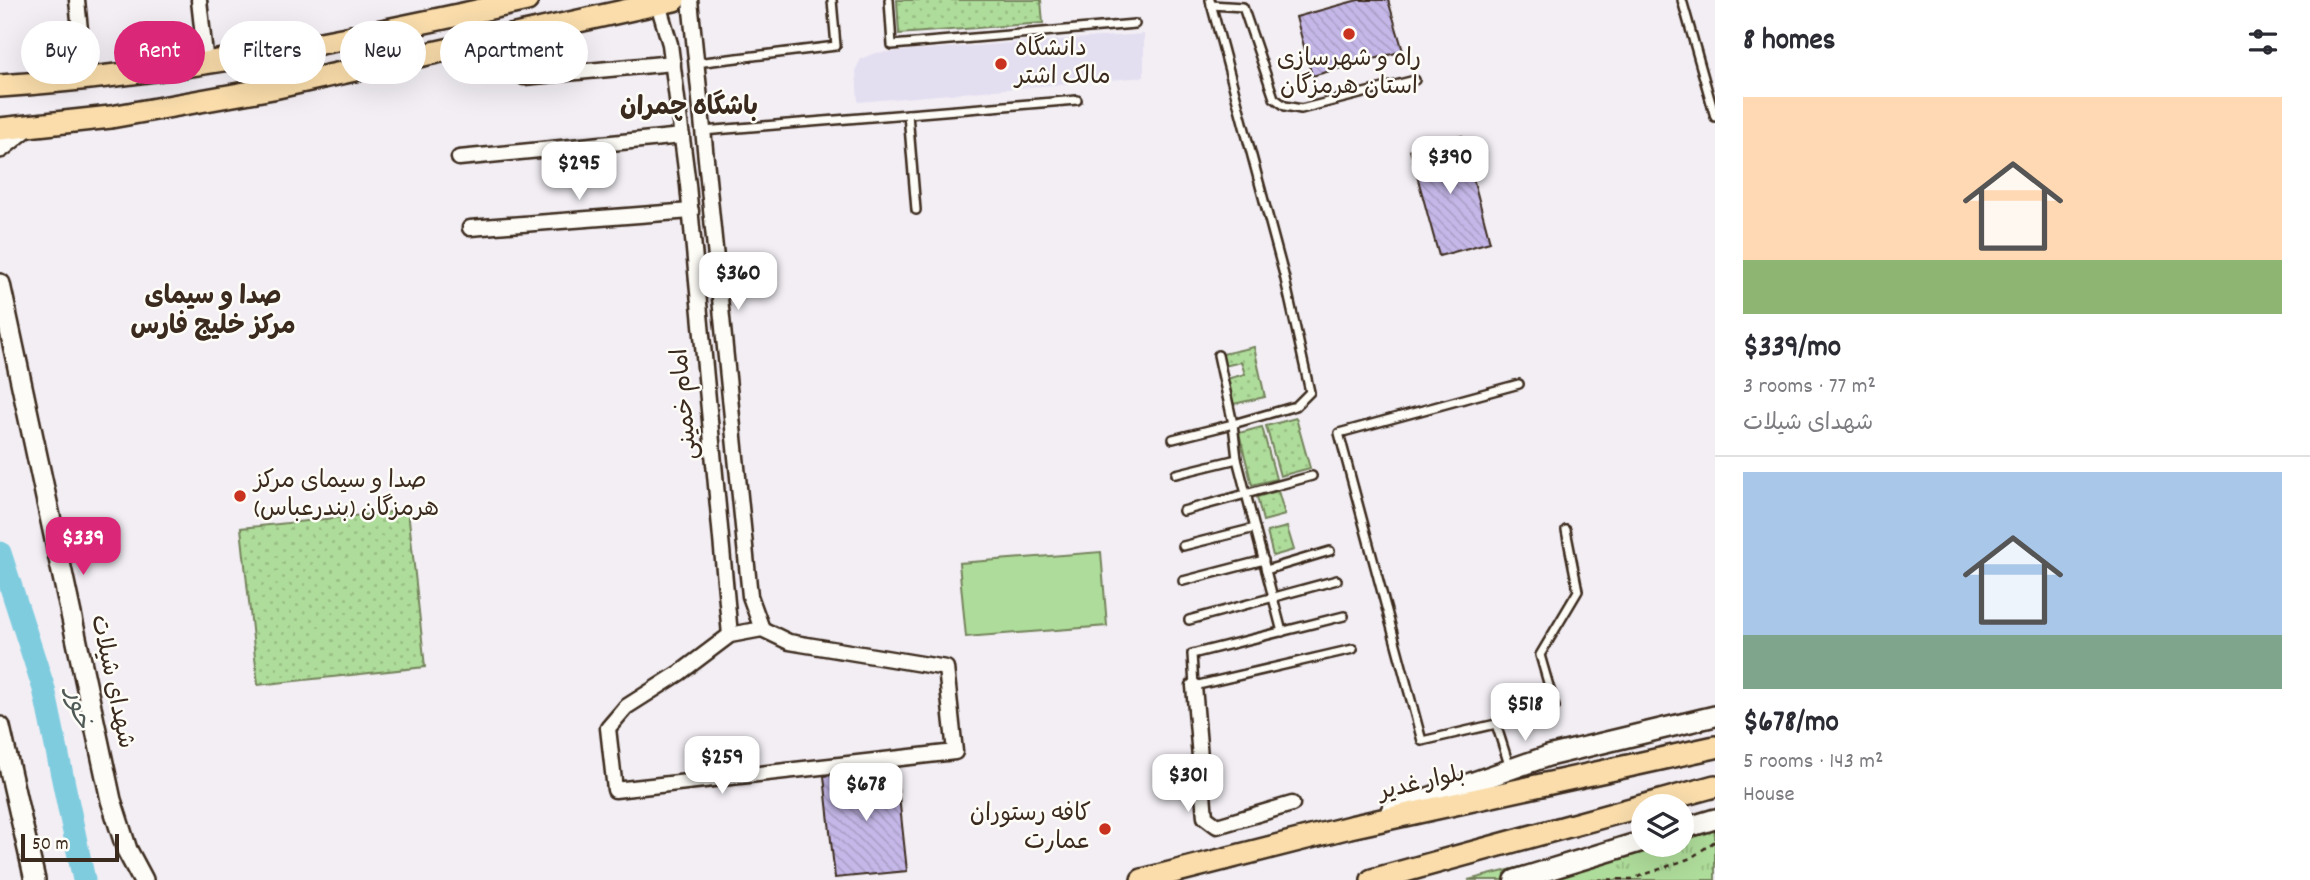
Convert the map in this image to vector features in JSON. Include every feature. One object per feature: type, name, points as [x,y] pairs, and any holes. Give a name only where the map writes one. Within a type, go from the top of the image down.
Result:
[{"type":"main road","points":[[100,78],[317,46],[527,0]]},
{"type":"main road","points":[[0,130],[111,117],[273,88],[666,2]]},
{"type":"main road","points":[[0,86],[28,84]]},
{"type":"main road","points":[[0,120],[78,113],[111,117]]},
{"type":"main road","points":[[0,148],[26,127]]},
{"type":"main road","name":"شهدای شیلات","points":[[0,284],[111,800],[127,850],[144,880]]},
{"type":"main road","points":[[1350,827],[1511,769],[1667,725],[1715,716]]},
{"type":"main road","points":[[0,727],[35,880]]},
{"type":"main road","name":"بلوار غدیر","points":[[1142,880],[1350,827],[1715,747]]},
{"type":"main road","points":[[1372,880],[1715,786]]},
{"type":"main road","points":[[1694,825],[1715,819]]},
{"type":"main road","points":[[1515,880],[1631,845]]},
{"type":"main road","points":[[1157,880],[1185,870]]},
{"type":"street","points":[[77,0],[79,21]]},
{"type":"street","points":[[199,0],[206,64]]},
{"type":"street","points":[[690,0],[715,270],[750,596],[762,629]]},
{"type":"street","name":"امام خمینی","points":[[666,2],[691,211],[730,635]]},
{"type":"street","points":[[588,71],[673,63]]},
{"type":"street","points":[[675,84],[697,81]]},
{"type":"street","points":[[459,158],[682,136]]},
{"type":"street","points":[[688,189],[707,187]]},
{"type":"street","points":[[470,228],[691,211]]},
{"type":"street","points":[[696,272],[715,270]]},
{"type":"street","points":[[705,362],[725,359]]},
{"type":"street","points":[[713,447],[735,445]]},
{"type":"street","points":[[721,530],[743,528]]},
{"type":"street","points":[[762,629],[789,642],[946,668],[955,752],[615,790],[608,728],[626,707],[681,672],[730,635],[762,629]]},
{"type":"street","points":[[1194,686],[1205,817],[1217,826],[1292,804]]},
{"type":"lane","points":[[695,63],[836,46],[832,0]]},
{"type":"lane","points":[[888,0],[892,45],[1136,24]]},
{"type":"lane","points":[[1682,0],[1715,117]]},
{"type":"lane","points":[[1173,439],[1296,406],[1310,391],[1284,275],[1210,3],[1244,7],[1274,98],[1285,106],[1301,109],[1415,80]]},
{"type":"lane","points":[[702,131],[1077,100]]},
{"type":"lane","points":[[908,114],[916,210]]},
{"type":"lane","points":[[1217,355],[1233,424],[1237,459],[1282,632]]},
{"type":"lane","points":[[1519,384],[1339,433],[1422,741],[1555,707],[1540,655],[1578,591],[1566,530]]},
{"type":"lane","points":[[1176,474],[1237,459]]},
{"type":"lane","points":[[1183,511],[1312,476]]},
{"type":"lane","points":[[1183,546],[1255,528]]},
{"type":"lane","points":[[1266,570],[1330,551]]},
{"type":"lane","points":[[1183,581],[1264,561]]},
{"type":"lane","points":[[1188,620],[1337,580]]},
{"type":"lane","points":[[1344,616],[1192,654],[1194,686],[1353,649]]},
{"type":"lane","points":[[1496,724],[1511,769]]},
{"type":"path","points":[[1588,880],[1632,879],[1690,858],[1715,841]]},
{"type":"shaded area","name":"دانشگاه مالک اشتر","points":[[1144,34],[1144,77],[858,102],[856,69],[861,59],[875,53]]},
{"type":"green space","points":[[897,0],[1041,0],[1043,23],[899,34]]},
{"type":"green space","points":[[1254,347],[1265,397],[1229,405],[1223,380],[1245,374],[1241,362],[1220,367],[1218,355]]},
{"type":"green space","points":[[1296,418],[1310,468],[1280,476],[1266,426]]},
{"type":"green space","points":[[1262,427],[1276,479],[1252,485],[1239,433]]},
{"type":"green space","points":[[1278,491],[1285,515],[1263,521],[1257,497]]},
{"type":"green space","points":[[408,510],[425,667],[258,685],[241,528]]},
{"type":"green space","points":[[1287,527],[1294,550],[1273,556],[1267,532]]},
{"type":"green space","points":[[1101,552],[1107,626],[966,637],[959,563]]},
{"type":"green space","points":[[1715,819],[1715,880],[1468,880],[1631,840],[1631,857],[1694,857],[1694,824]]},
{"type":"building","name":"راه و شهرسازی استان هرمزگان","points":[[1358,0],[1388,0],[1403,51],[1312,76],[1296,17]]},
{"type":"building","points":[[1462,136],[1490,242],[1439,256],[1410,150]]},
{"type":"building","points":[[896,768],[907,871],[835,878],[824,776]]},
{"type":"waterway","name":"خور","points":[[0,553],[44,689],[84,880]]},
{"type":"place","name":"راه و شهرسازی استان هرمزگان","points":[[1349,34]]},
{"type":"place","name":"دانشگاه مالک اشتر","points":[[1001,64]]},
{"type":"place","name":"صدا و سیمای مرکز هرمزگان (بندرعباس)","points":[[240,496]]},
{"type":"place","name":"کافه رستوران عمارت","points":[[1105,829]]},
{"type":"district","name":"باشگاه چمران","points":[[689,108]]},
{"type":"district","name":"صدا و سیمای مرکز خلیج فارس","points":[[213,312]]}]
